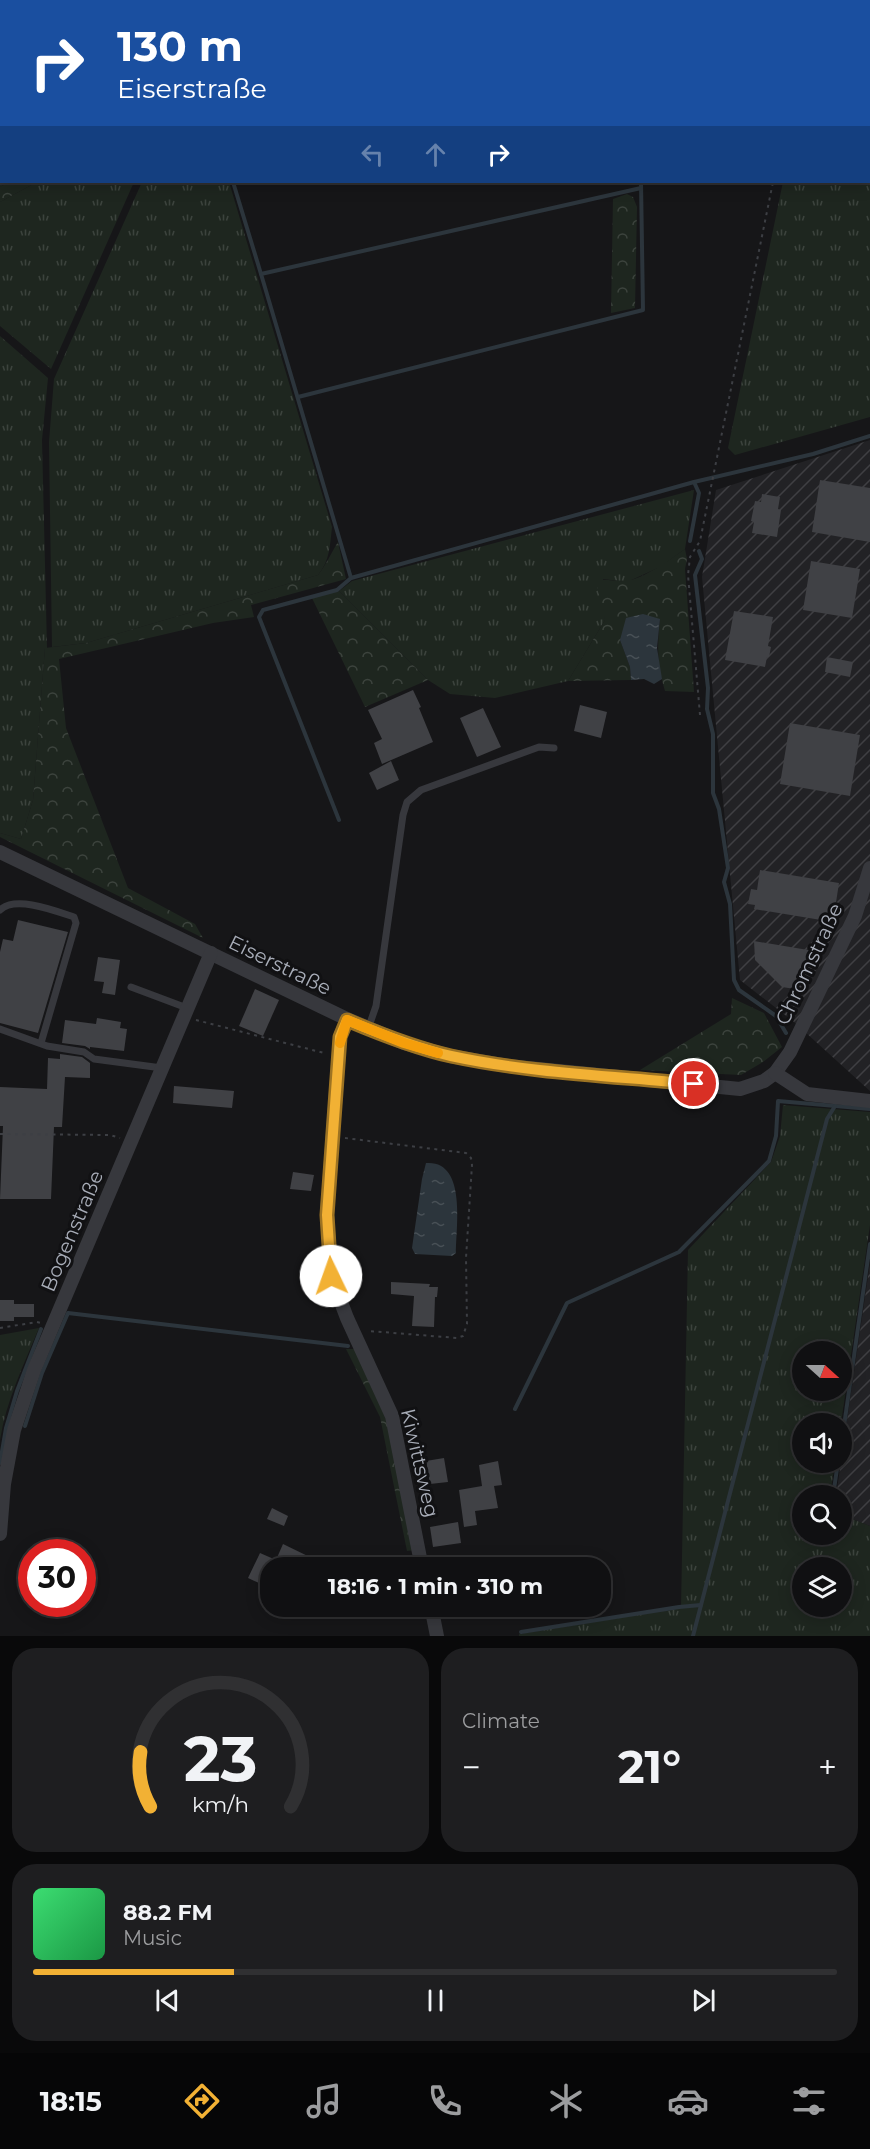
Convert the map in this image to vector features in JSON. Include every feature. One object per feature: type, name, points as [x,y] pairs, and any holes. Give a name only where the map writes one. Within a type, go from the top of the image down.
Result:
[{"type":"street","name":"Eiserstraße","points":[[0,852],[347,1020],[404,1043],[450,1056],[508,1066],[740,1089],[764,1081],[775,1073]]},
{"type":"street","name":"Chromstraße","points":[[775,1073],[790,1052],[839,951],[855,916],[870,868]]},
{"type":"street","name":"Bogenstraße","points":[[0,1534],[4,1485],[14,1430],[34,1370],[211,953]]},
{"type":"street","name":"Kiwittsweg","points":[[347,1020],[340,1037],[327,1215],[331,1276],[392,1416],[421,1557]]},
{"type":"street","points":[[775,1073],[807,1095],[870,1101]]},
{"type":"street","points":[[433,1617],[437,1636]]},
{"type":"lane","points":[[368,1029],[376,1006],[403,815],[407,802],[421,790],[539,747],[554,748]]},
{"type":"lane","points":[[0,910],[12,903],[25,903],[74,918],[76,923],[41,1044]]},
{"type":"lane","points":[[131,987],[186,1013]]},
{"type":"lane","points":[[0,1029],[41,1044],[84,1052],[94,1059],[162,1068]]},
{"type":"path","points":[[700,715],[688,575],[690,557],[700,541],[773,183]]},
{"type":"path","points":[[186,1013],[339,1057]]},
{"type":"path","points":[[0,1134],[110,1135],[131,1141]]},
{"type":"path","points":[[333,1137],[466,1153],[471,1158],[472,1165],[466,1258],[467,1324],[463,1336],[457,1338],[359,1330],[354,1333]]},
{"type":"path","points":[[0,1328],[37,1322],[53,1326]]},
{"type":"shaded area","points":[[870,440],[870,1091],[794,1022],[740,980],[702,577],[716,490]]},
{"type":"shaded area","points":[[870,1263],[870,1526],[852,1519],[852,1485],[838,1485],[839,1473],[852,1473],[852,1413],[848,1413],[850,1401],[852,1401],[852,1386]]},
{"type":"green space","points":[[7,183],[35,183],[0,202],[0,187]]},
{"type":"green space","points":[[35,183],[134,183],[51,369],[0,326],[0,202]]},
{"type":"green space","points":[[142,183],[229,183],[332,527],[329,552],[322,570],[318,575],[86,643],[52,647],[49,442],[54,379]]},
{"type":"green space","points":[[783,183],[870,183],[870,417],[735,455],[728,448]]},
{"type":"green space","points":[[627,194],[633,197],[637,207],[635,308],[611,313],[613,199]]},
{"type":"green space","points":[[0,336],[48,378],[42,440],[47,648],[45,648],[33,800],[21,839],[0,833]]},
{"type":"green space","points":[[694,490],[685,549],[660,567],[627,582],[603,579],[605,620],[568,681],[495,698],[450,694],[428,680],[339,591],[352,581]]},
{"type":"green space","points":[[338,542],[346,579],[251,605],[254,617],[213,623],[59,659],[66,728],[128,888],[195,924],[203,938],[0,837],[0,833],[21,839],[33,800],[45,648],[86,643],[318,575]]},
{"type":"green space","points":[[685,549],[694,692],[665,691],[658,656],[660,619],[620,640],[630,667],[631,680],[568,681],[605,620],[596,581],[632,580]]},
{"type":"green space","points":[[339,591],[428,680],[365,707],[312,598]]},
{"type":"green space","points":[[732,998],[764,1013],[782,1047],[741,1075],[640,1070],[731,1014]]},
{"type":"green space","points":[[783,1105],[870,1112],[870,1225],[852,1348],[852,1341],[792,1341],[792,1401],[844,1401],[842,1413],[792,1413],[792,1473],[833,1473],[832,1485],[792,1485],[792,1545],[852,1545],[852,1519],[870,1526],[870,1636],[519,1636],[519,1634],[681,1608],[688,1250],[771,1162],[780,1136]]},
{"type":"green space","points":[[39,1328],[11,1397],[0,1440],[0,1335]]},
{"type":"green space","points":[[346,1349],[358,1349],[389,1416],[415,1550],[407,1551],[380,1417]]},
{"type":"water","points":[[643,614],[660,619],[657,648],[662,679],[654,684],[644,679],[631,680],[630,667],[620,640],[626,618]]},
{"type":"water","points":[[426,1163],[439,1165],[448,1172],[454,1183],[457,1228],[456,1253],[452,1256],[415,1254],[412,1248]]},
{"type":"building","points":[[820,480],[870,488],[870,542],[812,532]]},
{"type":"building","points":[[762,494],[780,497],[778,509],[781,510],[777,537],[752,533],[754,522],[751,521],[755,501],[761,502]]},
{"type":"building","points":[[811,561],[860,569],[852,618],[803,610]]},
{"type":"building","points":[[734,611],[773,617],[768,646],[771,647],[765,667],[725,660]]},
{"type":"building","points":[[827,657],[853,662],[850,677],[825,672]]},
{"type":"building","points":[[413,690],[433,742],[382,764],[374,743],[382,739],[368,710]]},
{"type":"building","points":[[580,705],[607,712],[601,738],[574,731]]},
{"type":"building","points":[[483,708],[501,747],[477,757],[460,718]]},
{"type":"building","points":[[790,723],[860,735],[850,796],[780,784]]},
{"type":"building","points":[[391,761],[399,780],[377,790],[369,773]]},
{"type":"building","points":[[760,870],[839,883],[833,922],[754,909],[755,905],[748,904],[751,889],[757,890]]},
{"type":"building","points":[[18,920],[68,932],[38,1033],[0,1023],[0,952],[3,939],[13,941]]},
{"type":"building","points":[[754,941],[820,952],[801,990],[782,987],[755,960]]},
{"type":"building","points":[[98,957],[120,960],[115,995],[102,993],[104,982],[94,981]]},
{"type":"building","points":[[255,989],[279,1000],[263,1036],[239,1026]]},
{"type":"building","points":[[97,1018],[121,1022],[120,1028],[127,1029],[124,1051],[90,1047],[90,1049],[85,1046],[62,1043],[65,1020],[96,1024]]},
{"type":"building","points":[[60,1054],[82,1057],[90,1063],[90,1078],[65,1077],[62,1127],[54,1127],[51,1199],[0,1199],[3,1126],[0,1126],[0,1087],[47,1089],[48,1058],[60,1059]]},
{"type":"building","points":[[174,1086],[234,1091],[232,1108],[173,1103]]},
{"type":"building","points":[[293,1172],[314,1175],[311,1191],[290,1189]]},
{"type":"building","points":[[391,1282],[430,1284],[429,1287],[438,1287],[437,1297],[435,1297],[434,1327],[412,1326],[414,1296],[391,1294]]},
{"type":"building","points":[[0,1300],[14,1300],[14,1304],[34,1304],[34,1317],[14,1317],[14,1321],[0,1321]]},
{"type":"building","points":[[444,1458],[448,1482],[430,1484],[426,1461]]},
{"type":"building","points":[[498,1461],[502,1485],[494,1486],[498,1508],[475,1511],[477,1525],[464,1527],[459,1490],[482,1486],[479,1465]]},
{"type":"building","points":[[272,1508],[288,1516],[284,1526],[267,1519]]},
{"type":"building","points":[[458,1522],[461,1543],[433,1547],[430,1527]]},
{"type":"building","points":[[283,1544],[310,1557],[277,1557]]},
{"type":"building","points":[[260,1553],[269,1557],[260,1557],[260,1583],[248,1578]]},
{"type":"waterway","points":[[233,183],[261,274]]},
{"type":"waterway","points":[[298,397],[643,310],[641,183]]},
{"type":"waterway","points":[[351,578],[261,274],[641,188]]},
{"type":"waterway","points":[[339,820],[259,617],[263,610],[337,590],[351,578],[694,482],[813,454],[870,436]]},
{"type":"waterway","points":[[690,541],[699,493],[694,482]]},
{"type":"waterway","points":[[699,551],[702,559],[695,575],[708,688],[707,709],[713,734],[713,793],[719,809],[728,868],[724,882],[730,904],[734,980],[739,990],[776,1016],[786,1033]]},
{"type":"waterway","points":[[515,1409],[567,1303],[679,1252],[769,1161],[776,1136],[778,1101],[870,1109]]},
{"type":"waterway","points":[[693,1636],[827,1119],[835,1106]]},
{"type":"waterway","points":[[846,1413],[870,1244]]},
{"type":"waterway","points":[[25,1426],[42,1373],[68,1313],[348,1346]]},
{"type":"waterway","points":[[0,1463],[6,1428],[17,1391],[41,1329]]},
{"type":"waterway","points":[[835,1485],[836,1473]]},
{"type":"waterway","points":[[521,1632],[701,1605]]},
{"type":"slow traffic","points":[[340,1043],[347,1020],[404,1043],[438,1053]]},
{"type":"route","points":[[331,1276],[327,1215],[340,1037],[347,1020],[404,1043],[450,1056],[508,1066],[694,1084]]}]
